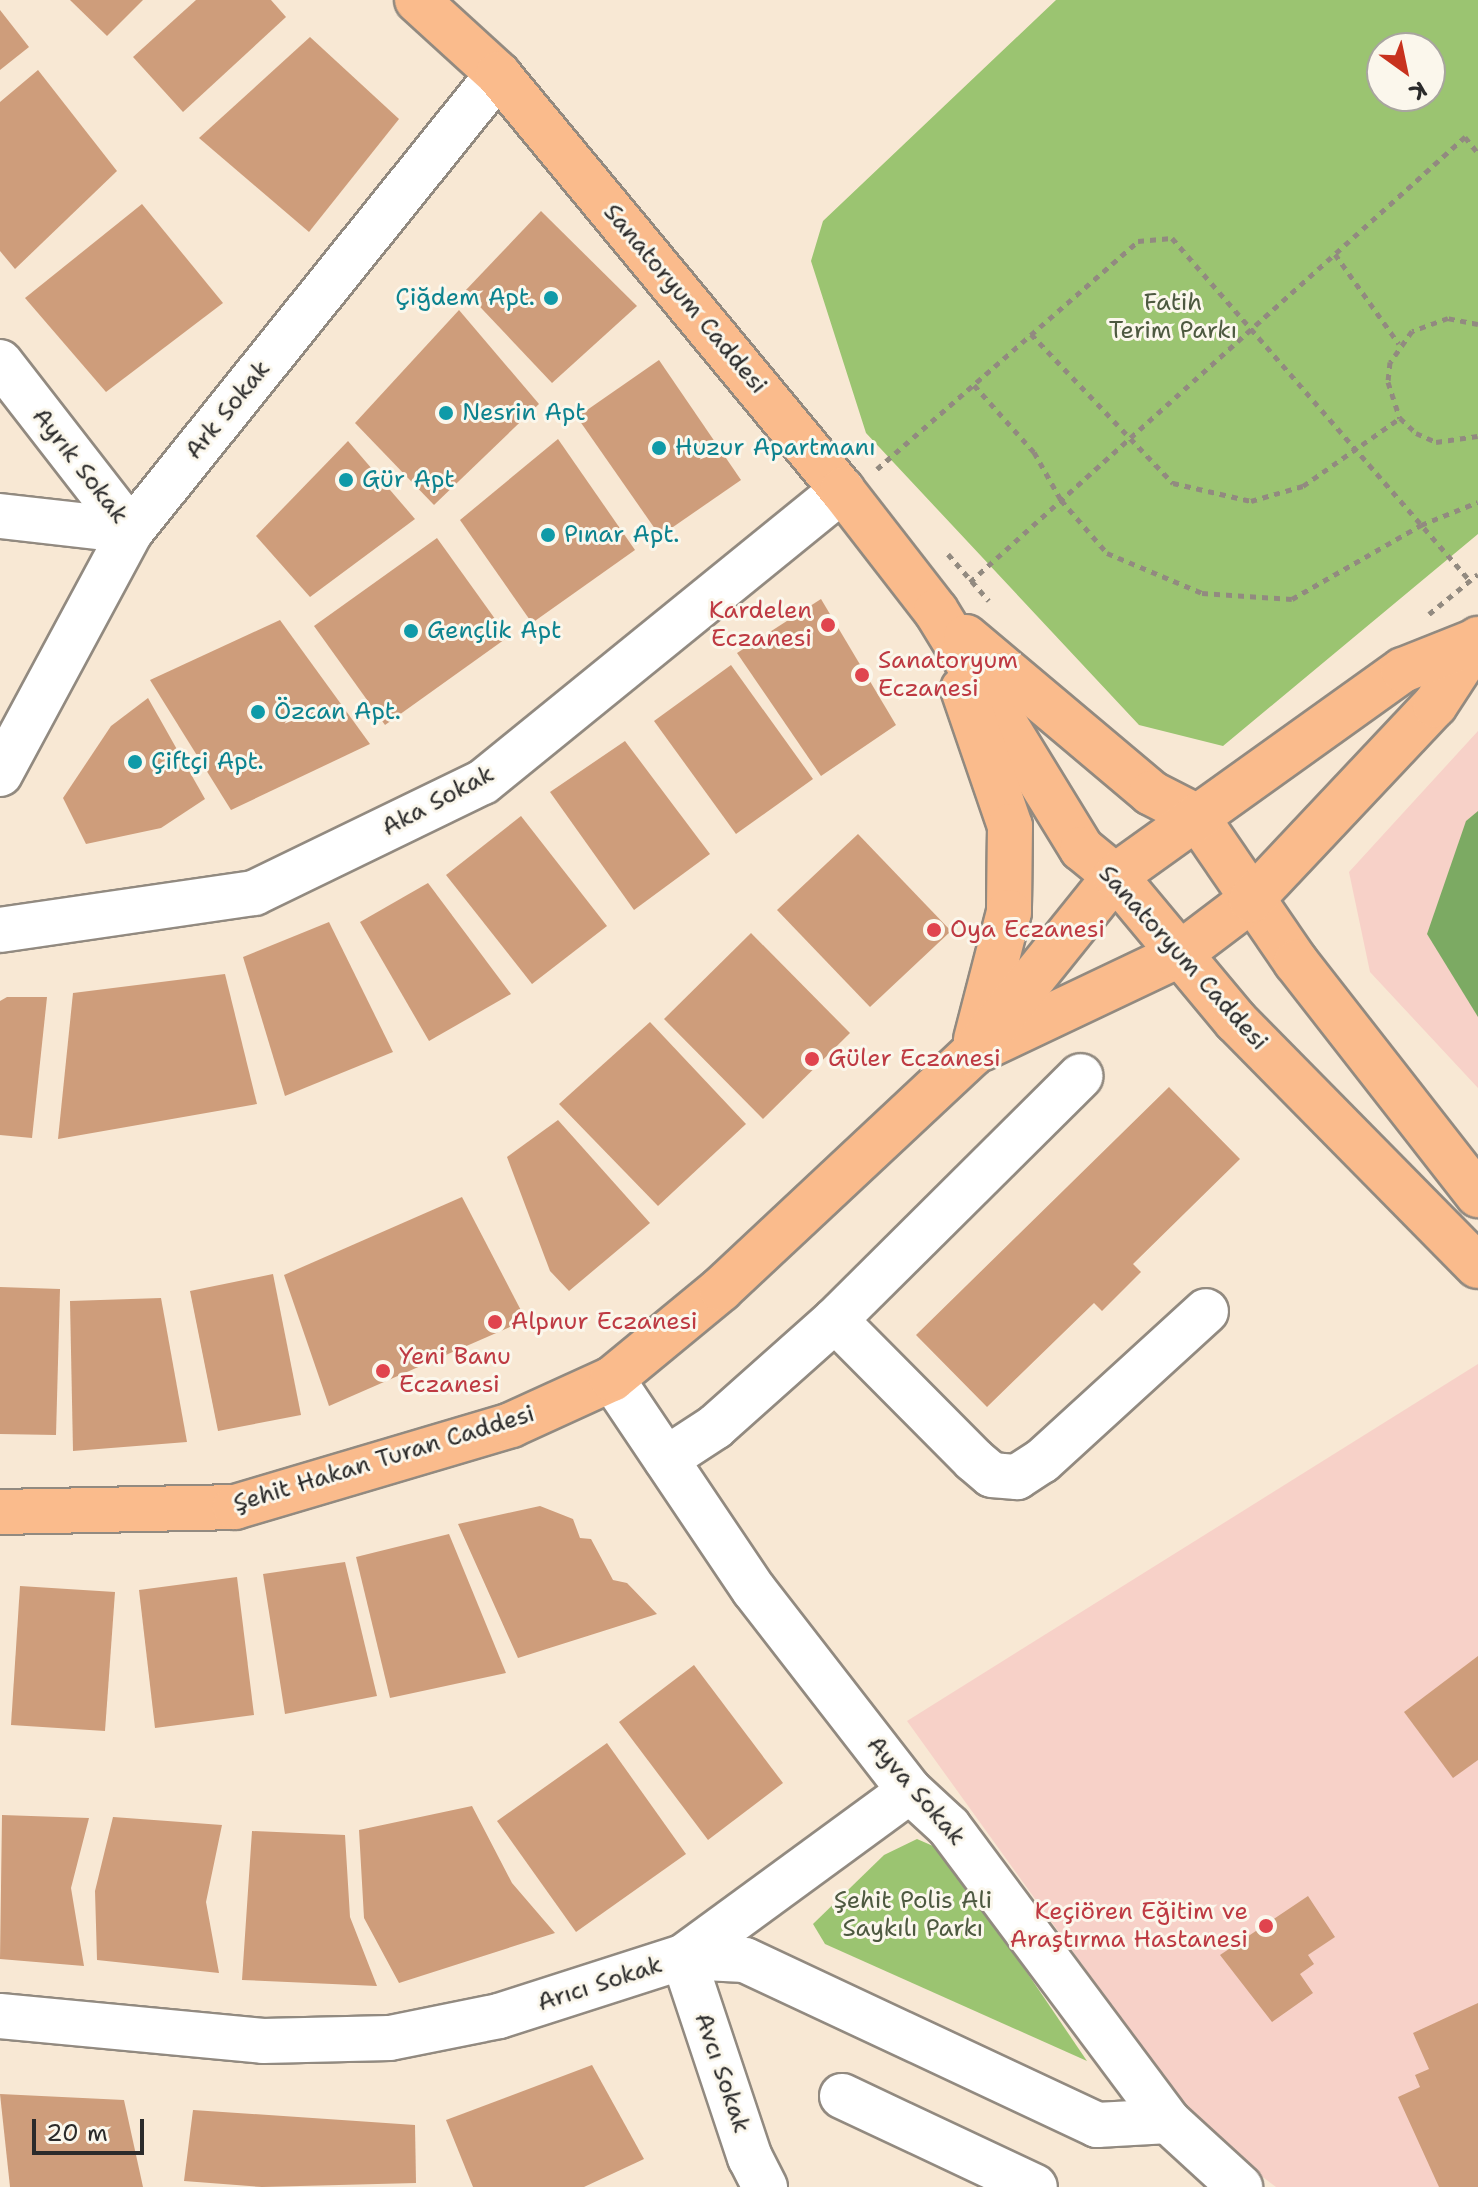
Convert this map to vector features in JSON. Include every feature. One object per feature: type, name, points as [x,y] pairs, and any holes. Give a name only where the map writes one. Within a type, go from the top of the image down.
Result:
[{"type":"main road","name":"Sanatoryum Caddesi","points":[[417,0],[498,74],[842,490],[936,611],[1082,849],[1115,876],[1177,956],[1478,1266]]},
{"type":"main road","name":"Sanatoryum Caddesi","points":[[936,611],[1151,793],[1196,816],[1251,900],[1478,1195]]},
{"type":"main road","points":[[936,611],[1010,826],[1009,912],[972,1054]]},
{"type":"main road","points":[[972,1054],[1115,876],[1403,670],[1477,640]]},
{"type":"main road","points":[[972,1054],[1177,956],[1251,900],[1435,705],[1477,640]]},
{"type":"main road","name":"Şehit Hakan Turan Caddesi","points":[[0,1512],[235,1507],[511,1425],[612,1379],[721,1289],[972,1054]]},
{"type":"street","name":"Ark Sokak","points":[[0,774],[131,531],[498,74]]},
{"type":"street","name":"Ayrık Sokak","points":[[0,362],[131,531]]},
{"type":"street","name":"Aka Sokak","points":[[0,930],[254,893],[483,782],[842,490]]},
{"type":"street","points":[[0,516],[131,531]]},
{"type":"street","points":[[666,1459],[715,1427],[835,1320],[1081,1076]]},
{"type":"street","points":[[835,1320],[974,1460],[992,1475],[1017,1477],[1042,1461],[1206,1311]]},
{"type":"street","name":"Ayva Sokak","points":[[612,1379],[754,1590],[910,1791],[949,1827],[1168,2121],[1240,2187]]},
{"type":"street","points":[[683,1957],[910,1791]]},
{"type":"street","name":"Arıcı Sokak","points":[[0,2016],[263,2041],[390,2038],[499,2016],[683,1957],[745,1960],[1097,2125],[1168,2121]]},
{"type":"street","name":"Avcı Sokak","points":[[683,1957],[750,2158],[765,2187]]},
{"type":"street","points":[[842,2096],[1035,2187]]},
{"type":"path","points":[[971,581],[1465,137],[1478,153]]},
{"type":"path","points":[[885,481],[875,470],[1138,241],[1172,238],[1470,581]]},
{"type":"path","points":[[1335,253],[1399,344]]},
{"type":"path","points":[[1478,324],[1448,318],[1429,321],[1399,344],[1388,382],[1400,418],[1436,442],[1478,436]]},
{"type":"path","points":[[1031,334],[1173,483],[1251,501],[1303,486],[1358,452],[1400,418]]},
{"type":"path","points":[[974,385],[1034,452],[1061,500],[1107,553],[1202,593],[1292,599],[1421,525],[1478,502]]},
{"type":"path","points":[[942,548],[991,604]]},
{"type":"path","points":[[1421,620],[1478,574]]},
{"type":"shaded area","points":[[1478,731],[1478,1088],[1370,972],[1349,872]]},
{"type":"shaded area","name":"Keçiören Eğitim ve Araştırma Hastanesi","points":[[1478,1364],[1478,2187],[1276,2187],[1202,2131],[907,1721]]},
{"type":"green space","name":"Fatih Terim Parkı","points":[[1056,0],[1478,0],[1478,534],[1223,746],[1139,725],[866,433],[811,261],[823,221]]},
{"type":"green space","points":[[1478,811],[1478,1017],[1427,934],[1466,821]]},
{"type":"green space","name":"Şehit Polis Ali Saykılı Parkı","points":[[917,1839],[940,1849],[1087,2061],[825,1944],[813,1924],[884,1855]]},
{"type":"building","points":[[70,0],[143,0],[107,36]]},
{"type":"building","points":[[196,0],[271,0],[286,17],[183,112],[133,57]]},
{"type":"building","points":[[0,10],[29,47],[0,70]]},
{"type":"building","points":[[310,37],[399,119],[309,232],[199,138]]},
{"type":"building","points":[[38,70],[117,171],[15,269],[0,251],[0,102]]},
{"type":"building","points":[[142,204],[223,303],[106,392],[25,298]]},
{"type":"building","name":"Çiğdem Apt.","points":[[541,211],[637,306],[552,383],[465,291]]},
{"type":"building","name":"Nesrin Apt","points":[[459,310],[539,404],[434,505],[355,423]]},
{"type":"building","name":"Huzur Apartmanı","points":[[659,360],[741,480],[660,536],[577,417]]},
{"type":"building","name":"Pınar Apt.","points":[[558,439],[635,550],[532,623],[460,520]]},
{"type":"building","name":"Gür Apt","points":[[348,441],[415,519],[310,597],[256,536]]},
{"type":"building","name":"Gençlik Apt","points":[[437,538],[508,637],[385,725],[314,626]]},
{"type":"building","points":[[821,599],[896,725],[821,776],[737,653]]},
{"type":"building","name":"Özcan Apt.","points":[[280,620],[370,744],[231,810],[150,680]]},
{"type":"building","points":[[731,665],[813,779],[736,834],[654,721]]},
{"type":"building","name":"Çiftçi Apt.","points":[[148,698],[205,799],[161,828],[86,844],[63,798],[111,726]]},
{"type":"building","points":[[625,741],[710,854],[634,910],[550,792]]},
{"type":"building","points":[[521,816],[607,926],[532,984],[446,875]]},
{"type":"building","points":[[858,834],[951,931],[870,1007],[777,910]]},
{"type":"building","points":[[428,883],[511,994],[429,1041],[360,922]]},
{"type":"building","points":[[329,922],[393,1052],[285,1096],[243,957]]},
{"type":"building","points":[[751,933],[850,1033],[763,1119],[664,1019]]},
{"type":"building","points":[[225,974],[257,1104],[58,1139],[73,993]]},
{"type":"building","points":[[7,997],[47,997],[32,1138],[0,1135],[0,1001]]},
{"type":"building","points":[[650,1022],[746,1124],[658,1206],[559,1104]]},
{"type":"building","points":[[1169,1087],[1240,1159],[1133,1264],[1141,1272],[1102,1311],[1094,1303],[987,1407],[916,1335]]},
{"type":"building","points":[[558,1120],[650,1223],[569,1291],[550,1271],[507,1157]]},
{"type":"building","points":[[462,1197],[526,1320],[329,1406],[284,1275]]},
{"type":"building","points":[[273,1274],[301,1415],[218,1431],[190,1291]]},
{"type":"building","points":[[0,1287],[60,1289],[56,1435],[0,1434]]},
{"type":"building","points":[[161,1298],[187,1442],[73,1451],[70,1301]]},
{"type":"building","points":[[540,1506],[573,1519],[580,1538],[591,1539],[613,1580],[627,1583],[657,1614],[518,1658],[458,1524]]},
{"type":"building","points":[[449,1534],[506,1673],[390,1698],[356,1557]]},
{"type":"building","points":[[345,1562],[377,1696],[285,1714],[263,1574]]},
{"type":"building","points":[[237,1577],[254,1715],[155,1728],[139,1590]]},
{"type":"building","points":[[20,1586],[115,1592],[105,1731],[11,1725]]},
{"type":"building","points":[[1478,1656],[1478,1760],[1453,1778],[1404,1712]]},
{"type":"building","points":[[694,1665],[783,1783],[708,1840],[619,1722]]},
{"type":"building","points":[[607,1743],[686,1854],[576,1932],[497,1821]]},
{"type":"building","points":[[472,1806],[512,1883],[555,1933],[399,1983],[364,1918],[359,1830]]},
{"type":"building","points":[[2,1815],[89,1818],[71,1888],[84,1966],[0,1959]]},
{"type":"building","points":[[113,1817],[222,1825],[206,1902],[219,1973],[97,1960],[95,1891]]},
{"type":"building","points":[[252,1831],[345,1835],[350,1917],[377,1986],[242,1980]]},
{"type":"building","points":[[1308,1896],[1335,1937],[1308,1955],[1314,1964],[1300,1974],[1313,1993],[1272,2022],[1220,1955]]},
{"type":"building","points":[[1478,2003],[1478,2187],[1439,2187],[1398,2097],[1420,2087],[1415,2075],[1429,2069],[1413,2033]]},
{"type":"building","points":[[592,2065],[644,2159],[584,2187],[473,2187],[446,2120]]},
{"type":"building","points":[[0,2094],[124,2100],[143,2187],[10,2187]]},
{"type":"building","points":[[193,2110],[415,2125],[416,2183],[262,2187],[184,2181]]},
{"type":"place","name":"Çiğdem Apt.","points":[[551,298]]},
{"type":"place","name":"Nesrin Apt","points":[[446,413]]},
{"type":"place","name":"Huzur Apartmanı","points":[[659,448]]},
{"type":"place","name":"Gür Apt","points":[[346,480]]},
{"type":"place","name":"Pınar Apt.","points":[[548,535]]},
{"type":"place","name":"Kardelen Eczanesi","points":[[828,625]]},
{"type":"place","name":"Gençlik Apt","points":[[411,631]]},
{"type":"place","name":"Sanatoryum Eczanesi","points":[[862,675]]},
{"type":"place","name":"Özcan Apt.","points":[[258,712]]},
{"type":"place","name":"Çiftçi Apt.","points":[[135,762]]},
{"type":"place","name":"Oya Eczanesi","points":[[934,930]]},
{"type":"place","name":"Güler Eczanesi","points":[[812,1059]]},
{"type":"place","name":"Alpnur Eczanesi","points":[[495,1322]]},
{"type":"place","name":"Yeni Banu Eczanesi","points":[[383,1371]]},
{"type":"place","name":"Keçiören Eğitim ve Araştırma Hastanesi","points":[[1266,1926]]}]
